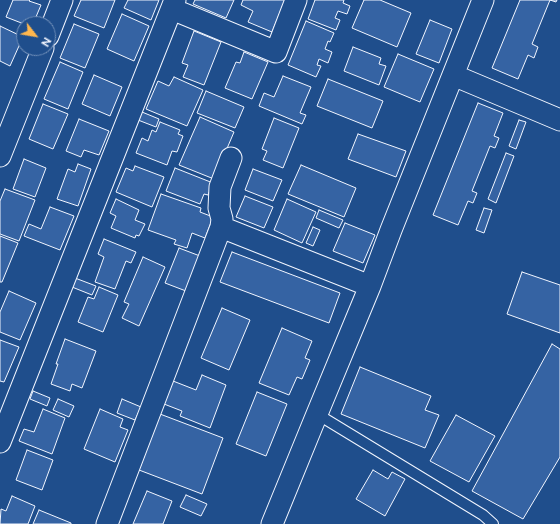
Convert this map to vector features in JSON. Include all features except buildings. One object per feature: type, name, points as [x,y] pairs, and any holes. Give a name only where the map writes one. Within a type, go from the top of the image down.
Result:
[{"type":"street","points":[[56,16],[62,0]]},
{"type":"street","points":[[0,442],[174,5],[276,52],[296,0]]},
{"type":"street","points":[[272,524],[370,286],[483,0]]},
{"type":"street","points":[[0,156],[40,56]]},
{"type":"street","points":[[453,75],[560,120]]},
{"type":"street","points":[[107,524],[221,227],[222,218],[219,208],[220,187],[231,158]]},
{"type":"street","points":[[221,227],[370,286]]},
{"type":"lane","points":[[317,414],[483,515],[494,524]]}]
